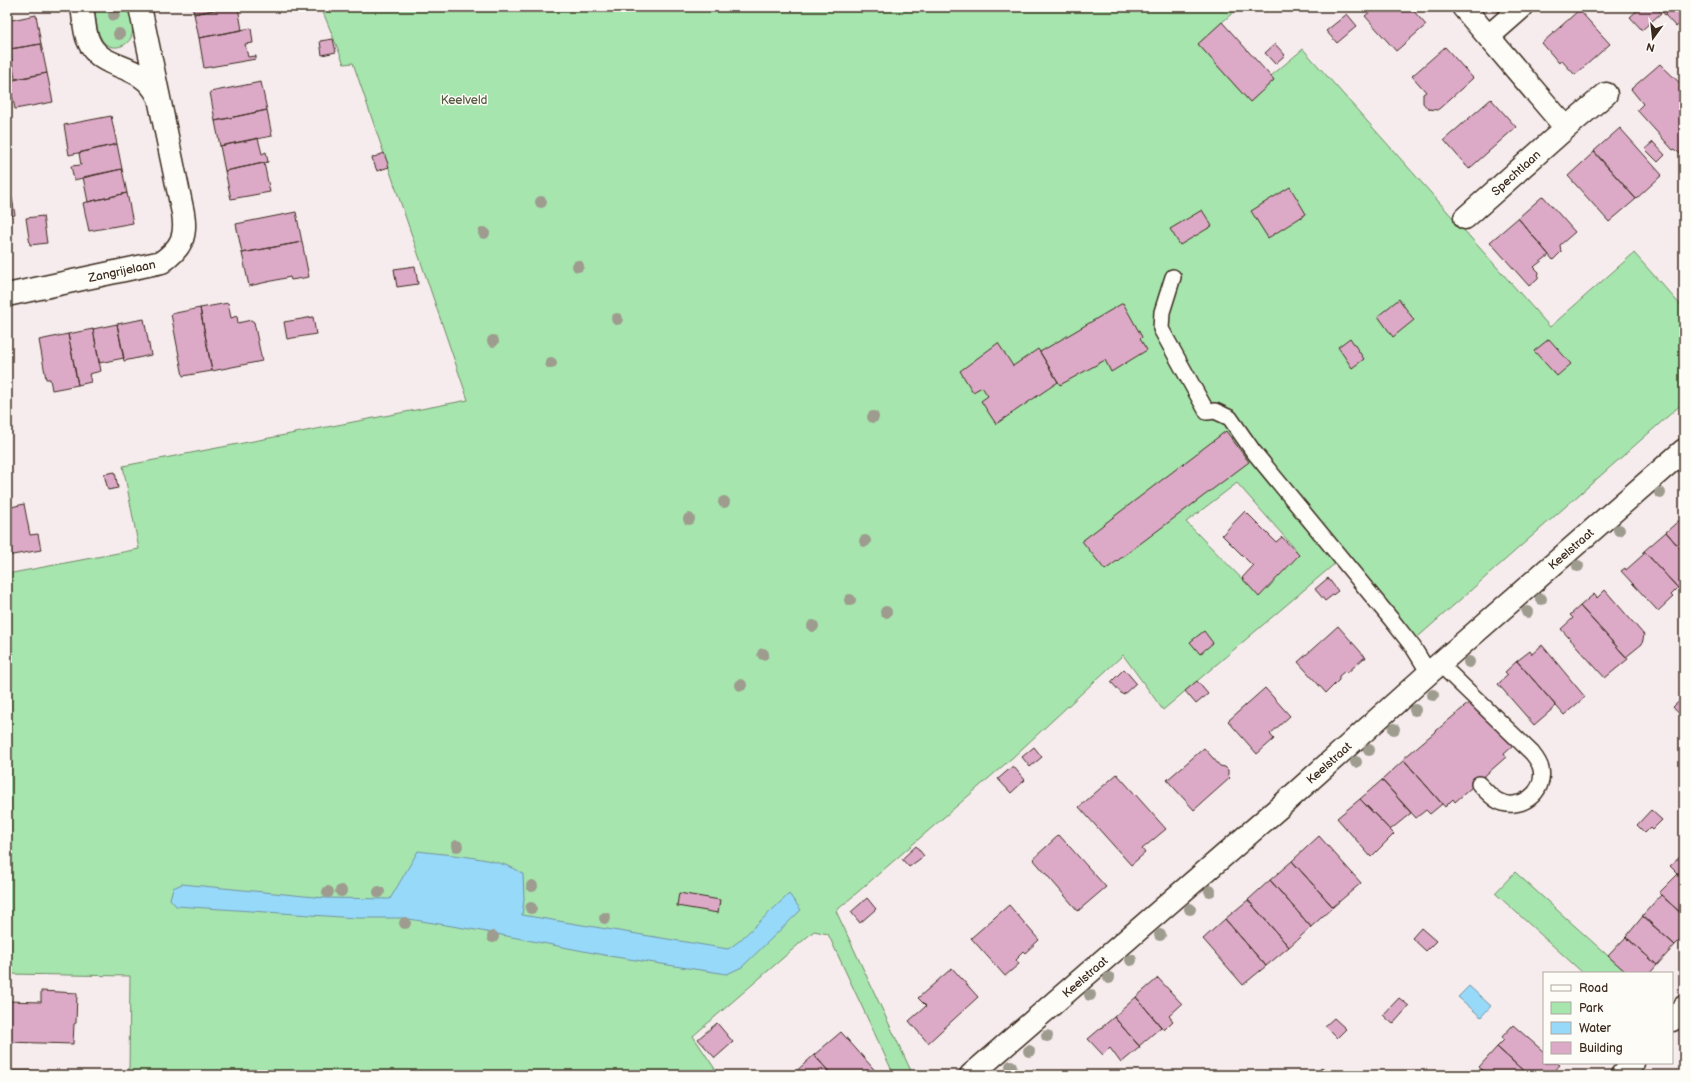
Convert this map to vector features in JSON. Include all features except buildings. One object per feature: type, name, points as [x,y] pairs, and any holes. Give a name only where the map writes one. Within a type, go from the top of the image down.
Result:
[{"type":"street","name":"Zangrijelaan","points":[[82,7],[88,40],[96,52],[106,61],[144,77],[154,88],[160,101]]},
{"type":"street","name":"Zangrijelaan","points":[[7,295],[162,262],[174,254],[182,242],[186,227],[140,7]]},
{"type":"street","points":[[1463,7],[1566,128]]},
{"type":"street","points":[[1489,36],[1522,7]]},
{"type":"street","name":"Spechtlaan","points":[[1465,218],[1606,94]]},
{"type":"street","name":"Keelstraat","points":[[971,1075],[1275,811],[1435,668],[1684,450]]},
{"type":"street","points":[[1673,1019],[1684,1006]]},
{"type":"street","points":[[1622,1075],[1632,1064]]},
{"type":"lane","points":[[1174,277],[1162,312],[1161,329],[1207,412],[1223,414],[1230,418],[1253,451],[1391,619],[1435,668],[1532,753],[1541,769],[1542,778],[1534,795],[1526,801],[1517,804],[1508,804],[1498,801],[1479,784]]},
{"type":"green space","points":[[94,7],[129,7],[132,25],[132,35],[130,40],[122,46],[117,47],[112,47],[104,42],[98,31]]},
{"type":"green space","name":"Keelveld","points":[[321,7],[1239,7],[1198,44],[1250,102],[1274,80],[1271,76],[1303,49],[1550,327],[1634,253],[1684,309],[1684,402],[1411,643],[1345,555],[1163,710],[1123,655],[1012,758],[836,911],[913,1075],[894,1075],[828,934],[814,931],[693,1036],[719,1075],[129,1075],[130,976],[7,974],[7,574],[139,549],[123,466],[468,400],[353,63],[344,64]],"holes":[[[1237,483],[1297,551],[1255,592],[1186,522]]]},
{"type":"green space","points":[[1515,872],[1626,972],[1582,972],[1495,893]]},
{"type":"water","points":[[418,851],[488,860],[514,868],[523,874],[524,899],[522,915],[728,949],[738,942],[789,894],[801,910],[742,967],[727,974],[609,956],[476,930],[403,918],[356,918],[176,906],[170,899],[173,888],[182,884],[325,898],[390,899]]},
{"type":"water","points":[[1469,986],[1491,1006],[1481,1017],[1458,997]]}]
